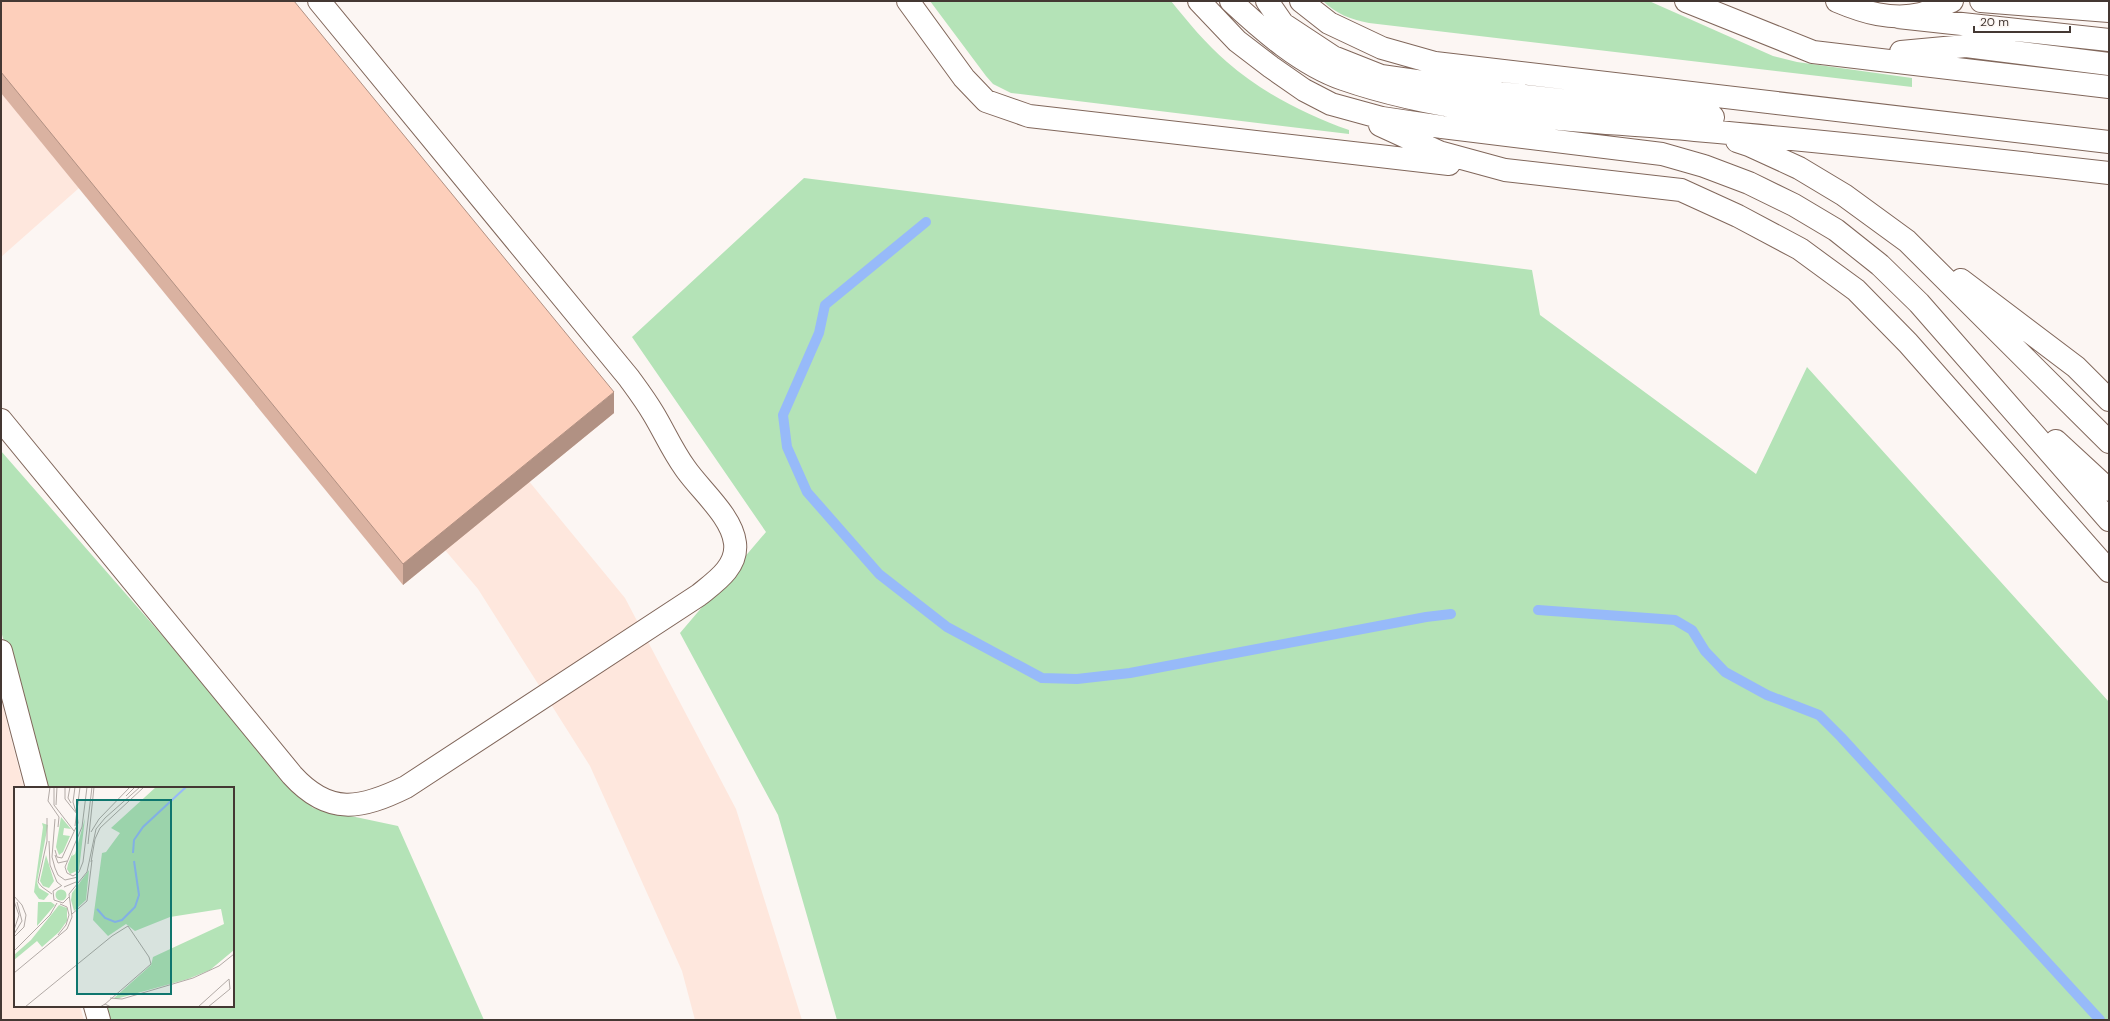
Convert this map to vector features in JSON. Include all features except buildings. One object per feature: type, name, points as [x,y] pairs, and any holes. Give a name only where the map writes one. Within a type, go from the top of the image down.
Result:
[{"type":"lane","points":[[1,420],[292,776],[306,790],[316,796],[342,804],[363,804],[384,798],[406,787],[699,595],[728,569],[734,556],[736,543],[732,531],[725,518],[686,469],[671,446],[653,413],[629,378],[319,1]]},
{"type":"lane","points":[[908,1],[964,78],[986,101],[1029,116],[1681,190],[1738,216],[1800,249],[1856,290],[1908,343],[2109,571]]},
{"type":"lane","points":[[1199,1],[1237,41],[1271,68],[1304,90],[1331,104],[1439,152],[1505,170]]},
{"type":"lane","points":[[1231,1],[1259,28],[1314,65],[1341,79],[1401,95],[1483,111],[1695,130],[2109,173]]},
{"type":"lane","points":[[1267,1],[1283,24],[1333,57],[1380,76],[1435,85],[2109,163]]},
{"type":"lane","points":[[1301,1],[1329,23],[1382,48],[1435,63],[2109,142]]},
{"type":"lane","points":[[1686,1],[1813,52],[2109,86]]},
{"type":"lane","points":[[1837,1],[1861,11],[1898,17],[2109,40]]},
{"type":"lane","points":[[1898,17],[1921,14],[1952,1]]},
{"type":"lane","points":[[1981,1],[2109,11]]},
{"type":"lane","points":[[1898,17],[1966,46]]},
{"type":"lane","points":[[1856,56],[1966,46],[2109,64]]},
{"type":"lane","points":[[1435,85],[1504,72]]},
{"type":"lane","points":[[1331,104],[1382,118],[1405,122],[1662,154],[1704,166],[1749,183],[1794,205],[1836,230],[1880,265],[1919,303],[2109,520]]},
{"type":"lane","points":[[1695,130],[1749,145],[1799,168],[1844,195],[2014,318],[2070,362],[2109,400]]},
{"type":"lane","points":[[2020,163],[2109,184]]},
{"type":"lane","points":[[1907,241],[2109,442]]},
{"type":"lane","points":[[1964,356],[2109,490]]},
{"type":"lane","points":[[1,651],[37,787]]},
{"type":"lane","points":[[95,1007],[99,1020]]},
{"type":"shaded area","points":[[1,1],[134,1],[625,598],[736,809],[802,1020],[695,1020],[682,971],[590,766],[478,589],[113,158],[1,257]]},
{"type":"shaded area","points":[[1,700],[24,787],[14,787],[14,1007],[80,1007],[84,1020],[1,1020]]},
{"type":"green space","points":[[930,1],[1171,1],[1219,55],[1240,73],[1269,93],[1300,110],[1349,130],[1349,134],[1011,93],[993,84]]},
{"type":"green space","points":[[1323,1],[1649,1],[1773,56],[1797,62],[1912,78],[1912,87],[1369,23],[1344,15],[1328,6]]},
{"type":"green space","points":[[804,178],[1532,270],[1540,315],[1756,474],[1807,367],[2109,702],[2109,1020],[837,1020],[778,815],[680,633],[766,532],[632,337]]},
{"type":"green space","points":[[1,451],[313,808],[398,826],[484,1020],[109,1020],[105,1007],[234,1007],[234,787],[45,787],[1,631]]},
{"type":"waterway","points":[[926,222],[825,305],[819,333],[783,415],[787,447],[807,492],[879,574],[947,627],[1042,678],[1077,679],[1130,673],[1426,617],[1451,614]]},
{"type":"waterway","points":[[1538,610],[1675,620],[1692,630],[1705,651],[1725,672],[1767,695],[1819,715],[1841,737],[2100,1020]]}]
